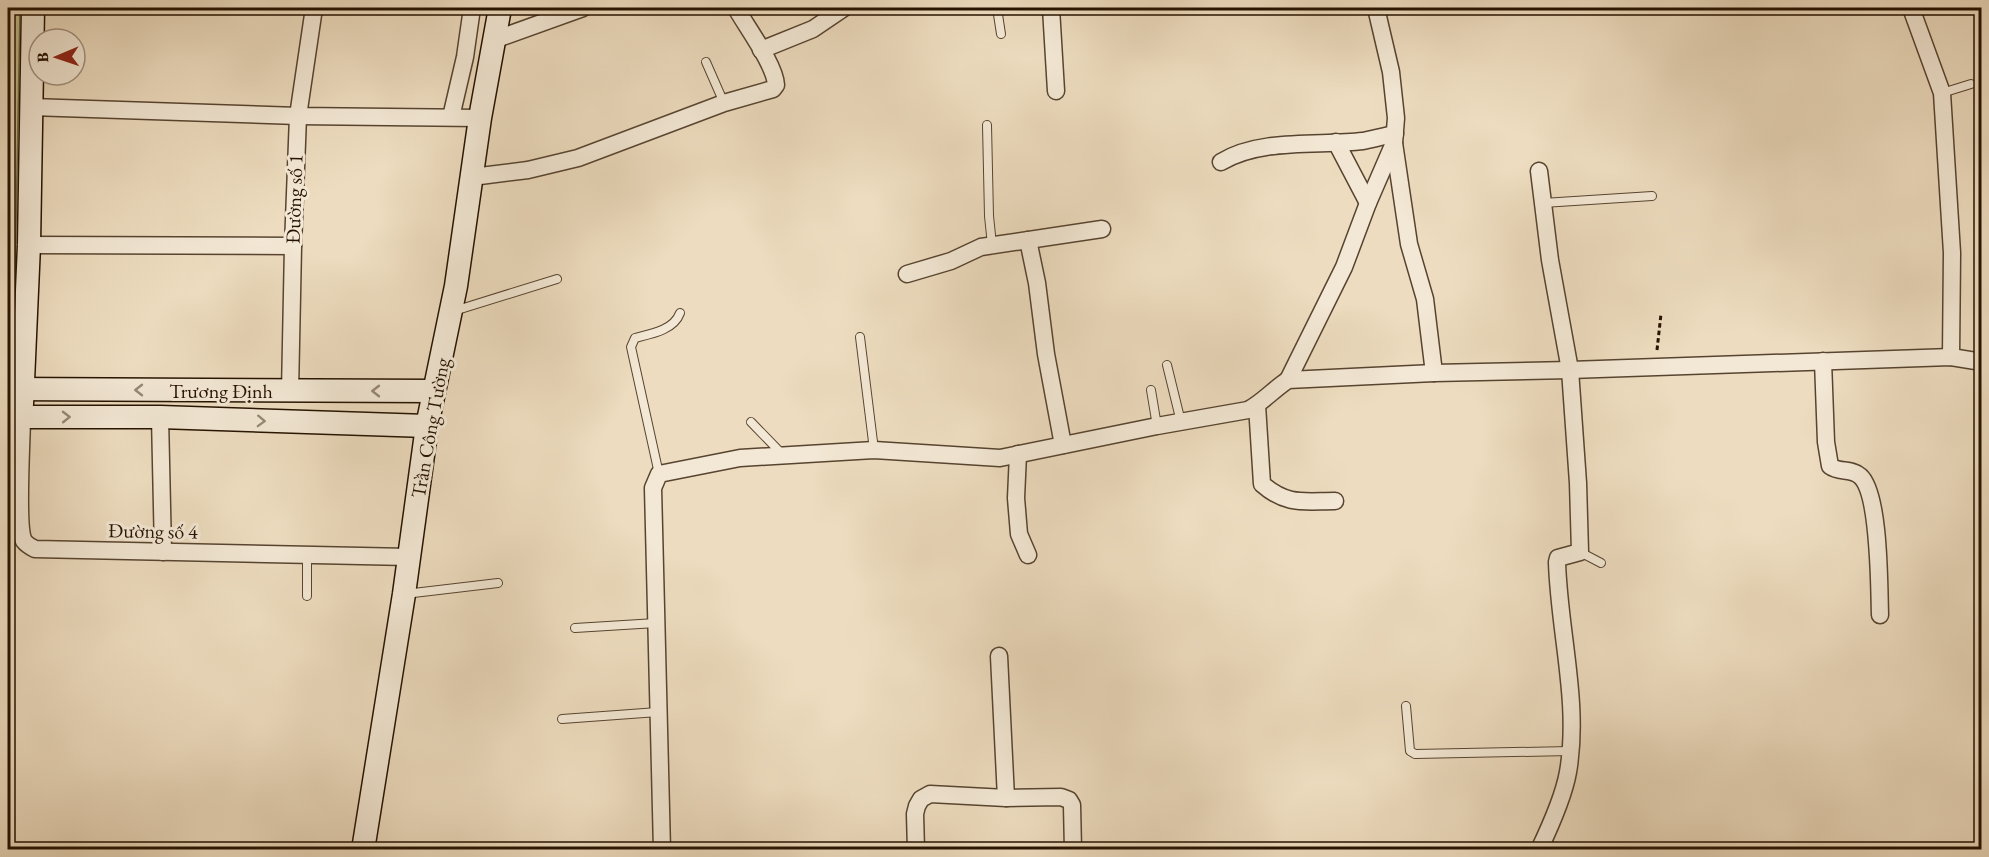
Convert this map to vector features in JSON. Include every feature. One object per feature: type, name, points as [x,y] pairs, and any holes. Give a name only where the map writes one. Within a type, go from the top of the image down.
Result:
[{"type":"main road","points":[[15,417],[15,389],[29,245],[33,8]]},
{"type":"main road","name":"Trần Công Tường","points":[[363,849],[404,594],[427,426],[456,286],[480,118],[500,8]]},
{"type":"main road","name":"Trương Định","points":[[15,389],[434,391]]},
{"type":"main road","name":"Trương Định","points":[[15,417],[160,417],[427,426]]},
{"type":"street","name":"Đường số 1","points":[[290,392],[292,246],[298,116],[314,8]]},
{"type":"street","points":[[451,117],[465,57],[472,8]]},
{"type":"street","points":[[494,40],[583,8]]},
{"type":"street","points":[[472,177],[528,170],[578,158],[724,103],[773,89],[776,81],[736,8]]},
{"type":"street","points":[[761,50],[813,29],[844,8]]},
{"type":"street","points":[[1051,8],[1056,91]]},
{"type":"street","points":[[1376,8],[1391,72],[1396,118],[1394,139],[1409,244],[1425,299],[1434,373]]},
{"type":"street","points":[[1917,9],[1942,93],[1952,253],[1952,357]]},
{"type":"street","points":[[31,107],[298,116],[480,118]]},
{"type":"street","points":[[1221,162],[1235,154],[1264,148],[1394,139]]},
{"type":"street","points":[[662,849],[653,488],[659,474],[740,458],[874,450],[1000,458],[1248,410],[1288,380],[1344,267],[1394,139]]},
{"type":"street","points":[[1336,142],[1368,203]]},
{"type":"street","points":[[1539,171],[1550,260],[1570,370],[1580,552],[1563,555],[1558,558],[1557,562],[1571,717],[1570,751],[1568,774],[1539,849]]},
{"type":"street","points":[[908,274],[951,261],[981,247],[1102,229]]},
{"type":"street","points":[[1028,240],[1063,445]]},
{"type":"street","points":[[29,245],[292,246]]},
{"type":"street","points":[[1288,380],[1434,373],[1952,357],[1977,361]]},
{"type":"street","points":[[1823,361],[1826,442],[1830,466],[1834,469],[1852,471],[1862,477],[1870,490],[1877,541],[1880,615]]},
{"type":"street","points":[[1257,405],[1262,484],[1274,494],[1292,501],[1335,501]]},
{"type":"street","name":"Đường số 4","points":[[15,417],[21,534],[25,543],[35,549],[409,557]]},
{"type":"street","points":[[160,417],[163,552]]},
{"type":"street","points":[[1018,454],[1016,498],[1018,534],[1028,555]]},
{"type":"street","points":[[999,656],[1006,798]]},
{"type":"street","points":[[916,849],[915,814],[921,799],[930,794],[1006,798],[1061,797],[1070,800],[1073,849]]},
{"type":"lane","points":[[997,8],[1000,34]]},
{"type":"lane","points":[[706,62],[724,103]]},
{"type":"lane","points":[[1942,93],[1971,84]]},
{"type":"lane","points":[[987,124],[989,216],[992,245]]},
{"type":"lane","points":[[1543,202],[1652,196]]},
{"type":"lane","points":[[451,312],[557,279]]},
{"type":"lane","points":[[659,474],[631,347],[635,338],[667,327],[678,319],[680,313]]},
{"type":"lane","points":[[860,337],[874,450]]},
{"type":"lane","points":[[1167,365],[1181,422]]},
{"type":"lane","points":[[1151,390],[1157,426]]},
{"type":"lane","points":[[751,422],[784,456]]},
{"type":"lane","points":[[1580,552],[1601,563]]},
{"type":"lane","points":[[307,555],[307,596]]},
{"type":"lane","points":[[404,594],[498,583]]},
{"type":"lane","points":[[575,628],[657,623]]},
{"type":"lane","points":[[1406,706],[1410,751],[1415,754],[1570,751]]},
{"type":"lane","points":[[562,719],[658,712]]},
{"type":"path","points":[[1654,366],[1661,314]]},
{"type":"shaded area","points":[[8,8],[20,8],[14,337],[8,345]]}]
